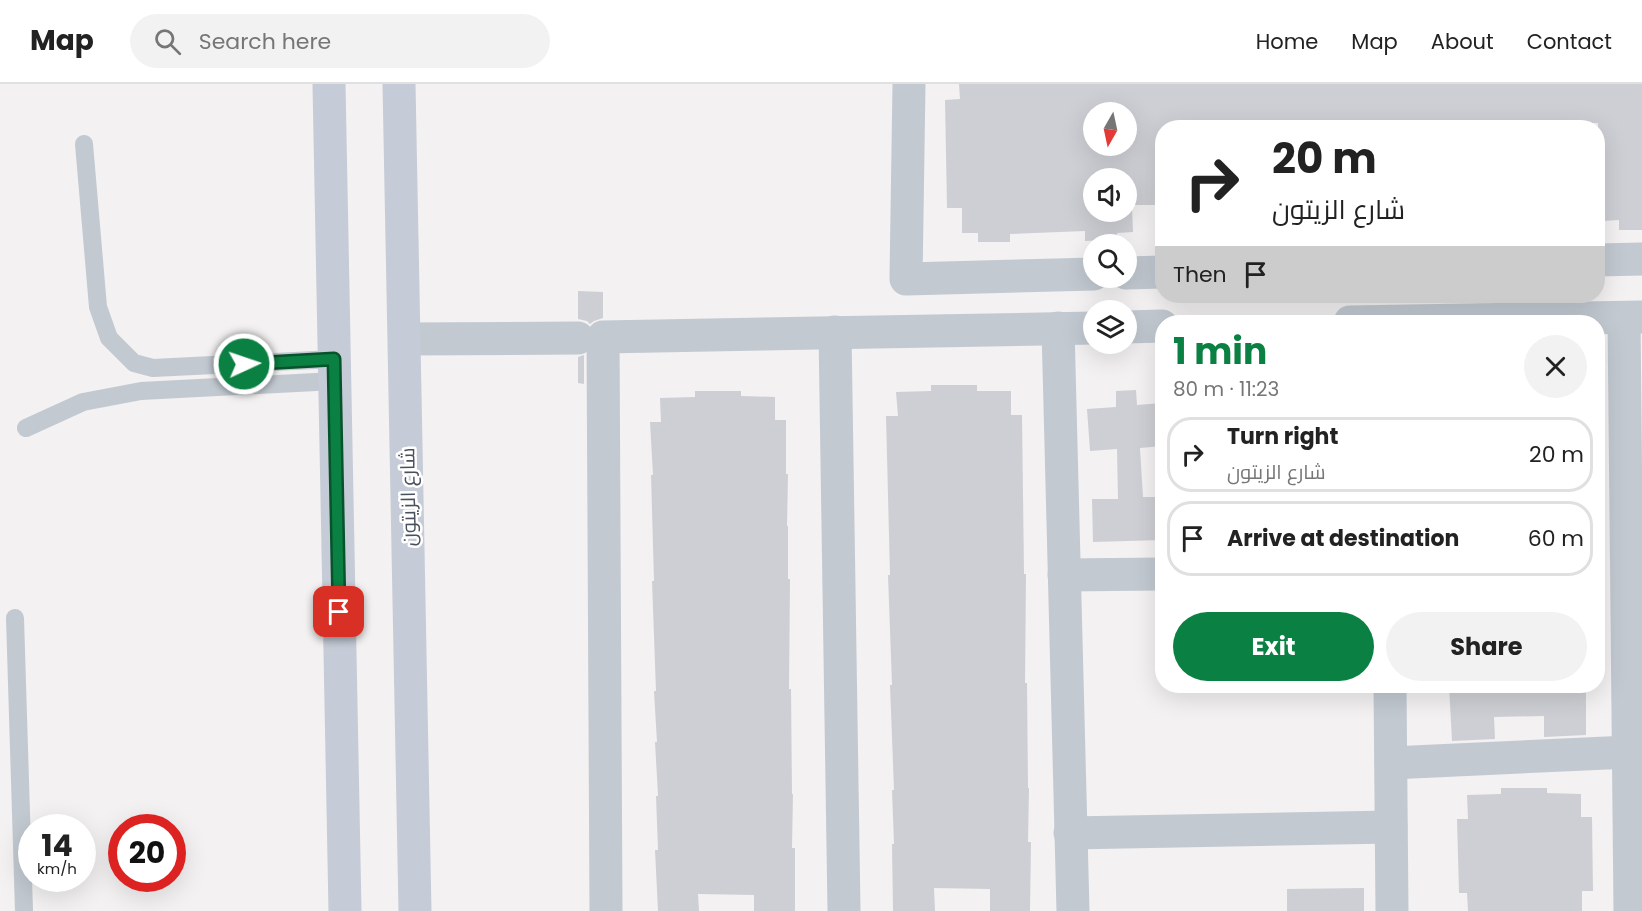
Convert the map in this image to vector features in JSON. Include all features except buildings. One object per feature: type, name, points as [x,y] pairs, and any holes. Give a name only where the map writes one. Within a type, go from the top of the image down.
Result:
[{"type":"main road","points":[[329,84],[345,911]]},
{"type":"main road","name":"شارع الزيتون","points":[[399,84],[415,911]]},
{"type":"street","points":[[909,84],[906,279],[1083,274]]},
{"type":"street","points":[[1605,260],[1642,259]]},
{"type":"street","points":[[1137,273],[1155,272]]},
{"type":"street","points":[[1605,318],[1633,317],[1629,752],[1630,911]]},
{"type":"street","points":[[1137,327],[1155,326]]},
{"type":"street","points":[[1058,328],[1072,911]]},
{"type":"street","points":[[606,911],[603,337],[1083,328]]},
{"type":"street","points":[[835,332],[844,911]]},
{"type":"street","points":[[405,339],[578,338]]},
{"type":"street","points":[[1064,575],[1155,574]]},
{"type":"street","points":[[1390,693],[1392,911]]},
{"type":"street","points":[[1390,763],[1629,752]]},
{"type":"street","points":[[1071,833],[1391,827]]},
{"type":"lane","points":[[84,144],[98,307],[109,338],[134,363],[153,368],[334,370]]},
{"type":"lane","points":[[26,428],[83,402],[141,391],[334,370]]},
{"type":"lane","points":[[15,618],[24,911]]},
{"type":"route","points":[[244,364],[334,359],[339,612]]}]
